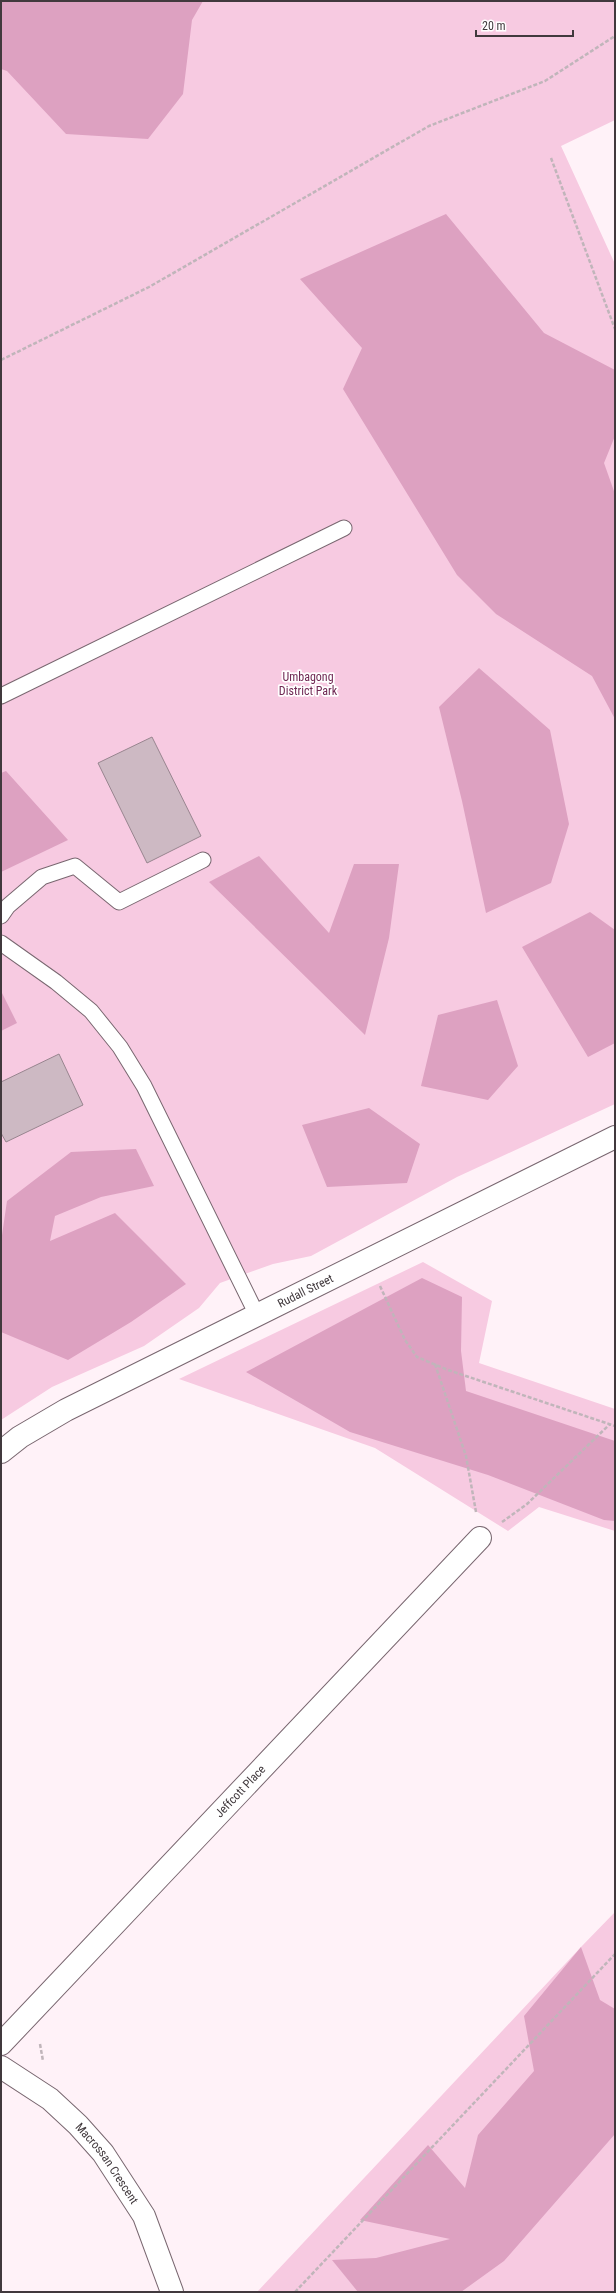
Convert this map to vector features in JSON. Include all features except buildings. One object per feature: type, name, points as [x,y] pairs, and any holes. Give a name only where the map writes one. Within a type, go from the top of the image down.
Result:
[{"type":"street","name":"Rudall Street","points":[[1,1452],[20,1437],[66,1410],[615,1136]]},
{"type":"street","name":"Jeffcott Place","points":[[1,2044],[480,1538]]},
{"type":"street","name":"Macrossan Crescent","points":[[1,2067],[50,2099],[78,2125],[103,2152],[144,2216],[172,2292]]},
{"type":"lane","points":[[1,696],[344,528]]},
{"type":"lane","points":[[1,916],[8,906],[42,877],[75,866],[119,902],[202,860]]},
{"type":"lane","points":[[1,943],[56,982],[91,1011],[120,1047],[144,1086],[257,1315]]},
{"type":"path","points":[[1,360],[149,287],[429,126],[545,82],[615,36]]},
{"type":"path","points":[[551,158],[615,329]]},
{"type":"path","points":[[368,1260],[405,1340],[417,1357],[615,1426]]},
{"type":"path","points":[[435,1364],[466,1456],[480,1538],[527,1504],[610,1424]]},
{"type":"path","points":[[295,2292],[615,1954]]},
{"type":"green space","name":"Umbagong District Park","points":[[1,1],[615,1],[615,120],[561,146],[615,264],[615,1104],[457,1177],[311,1256],[273,1264],[220,1283],[199,1308],[144,1346],[52,1387],[1,1420]]},
{"type":"green space","points":[[423,1262],[492,1301],[479,1363],[615,1409],[615,1531],[539,1507],[508,1531],[375,1448],[179,1379]]},
{"type":"green space","points":[[615,1912],[615,2292],[257,2292],[581,1947]]},
{"type":"shaded area","points":[[1,1],[203,1],[192,20],[183,94],[148,139],[66,134],[7,71],[1,69]]},
{"type":"shaded area","points":[[446,214],[544,333],[615,370],[615,436],[604,463],[615,494],[615,719],[592,676],[496,614],[457,575],[343,389],[362,348],[300,279]]},
{"type":"shaded area","points":[[479,668],[550,730],[569,824],[551,883],[486,913],[462,801],[439,707]]},
{"type":"shaded area","points":[[6,771],[68,840],[1,872],[1,773]]},
{"type":"shaded area","points":[[259,856],[329,933],[354,864],[399,864],[389,938],[365,1035],[209,882]]},
{"type":"shaded area","points":[[590,912],[615,930],[615,1043],[588,1057],[522,947]]},
{"type":"shaded area","points":[[1,991],[17,1023],[1,1031]]},
{"type":"shaded area","points":[[497,1000],[518,1066],[488,1100],[421,1086],[438,1015]]},
{"type":"shaded area","points":[[369,1108],[420,1144],[407,1183],[327,1187],[302,1125]]},
{"type":"shaded area","points":[[136,1149],[154,1186],[101,1197],[55,1216],[50,1241],[115,1213],[186,1284],[131,1322],[68,1360],[1,1332],[1,1242],[7,1201],[71,1152]]},
{"type":"shaded area","points":[[422,1278],[462,1297],[461,1351],[466,1391],[615,1441],[615,1521],[604,1520],[488,1475],[350,1432],[246,1372]]},
{"type":"shaded area","points":[[581,1947],[600,2000],[615,2009],[615,2134],[504,2261],[461,2292],[358,2292],[332,2260],[376,2258],[450,2239],[360,2220],[428,2145],[465,2188],[478,2135],[534,2071],[524,2016]]}]
